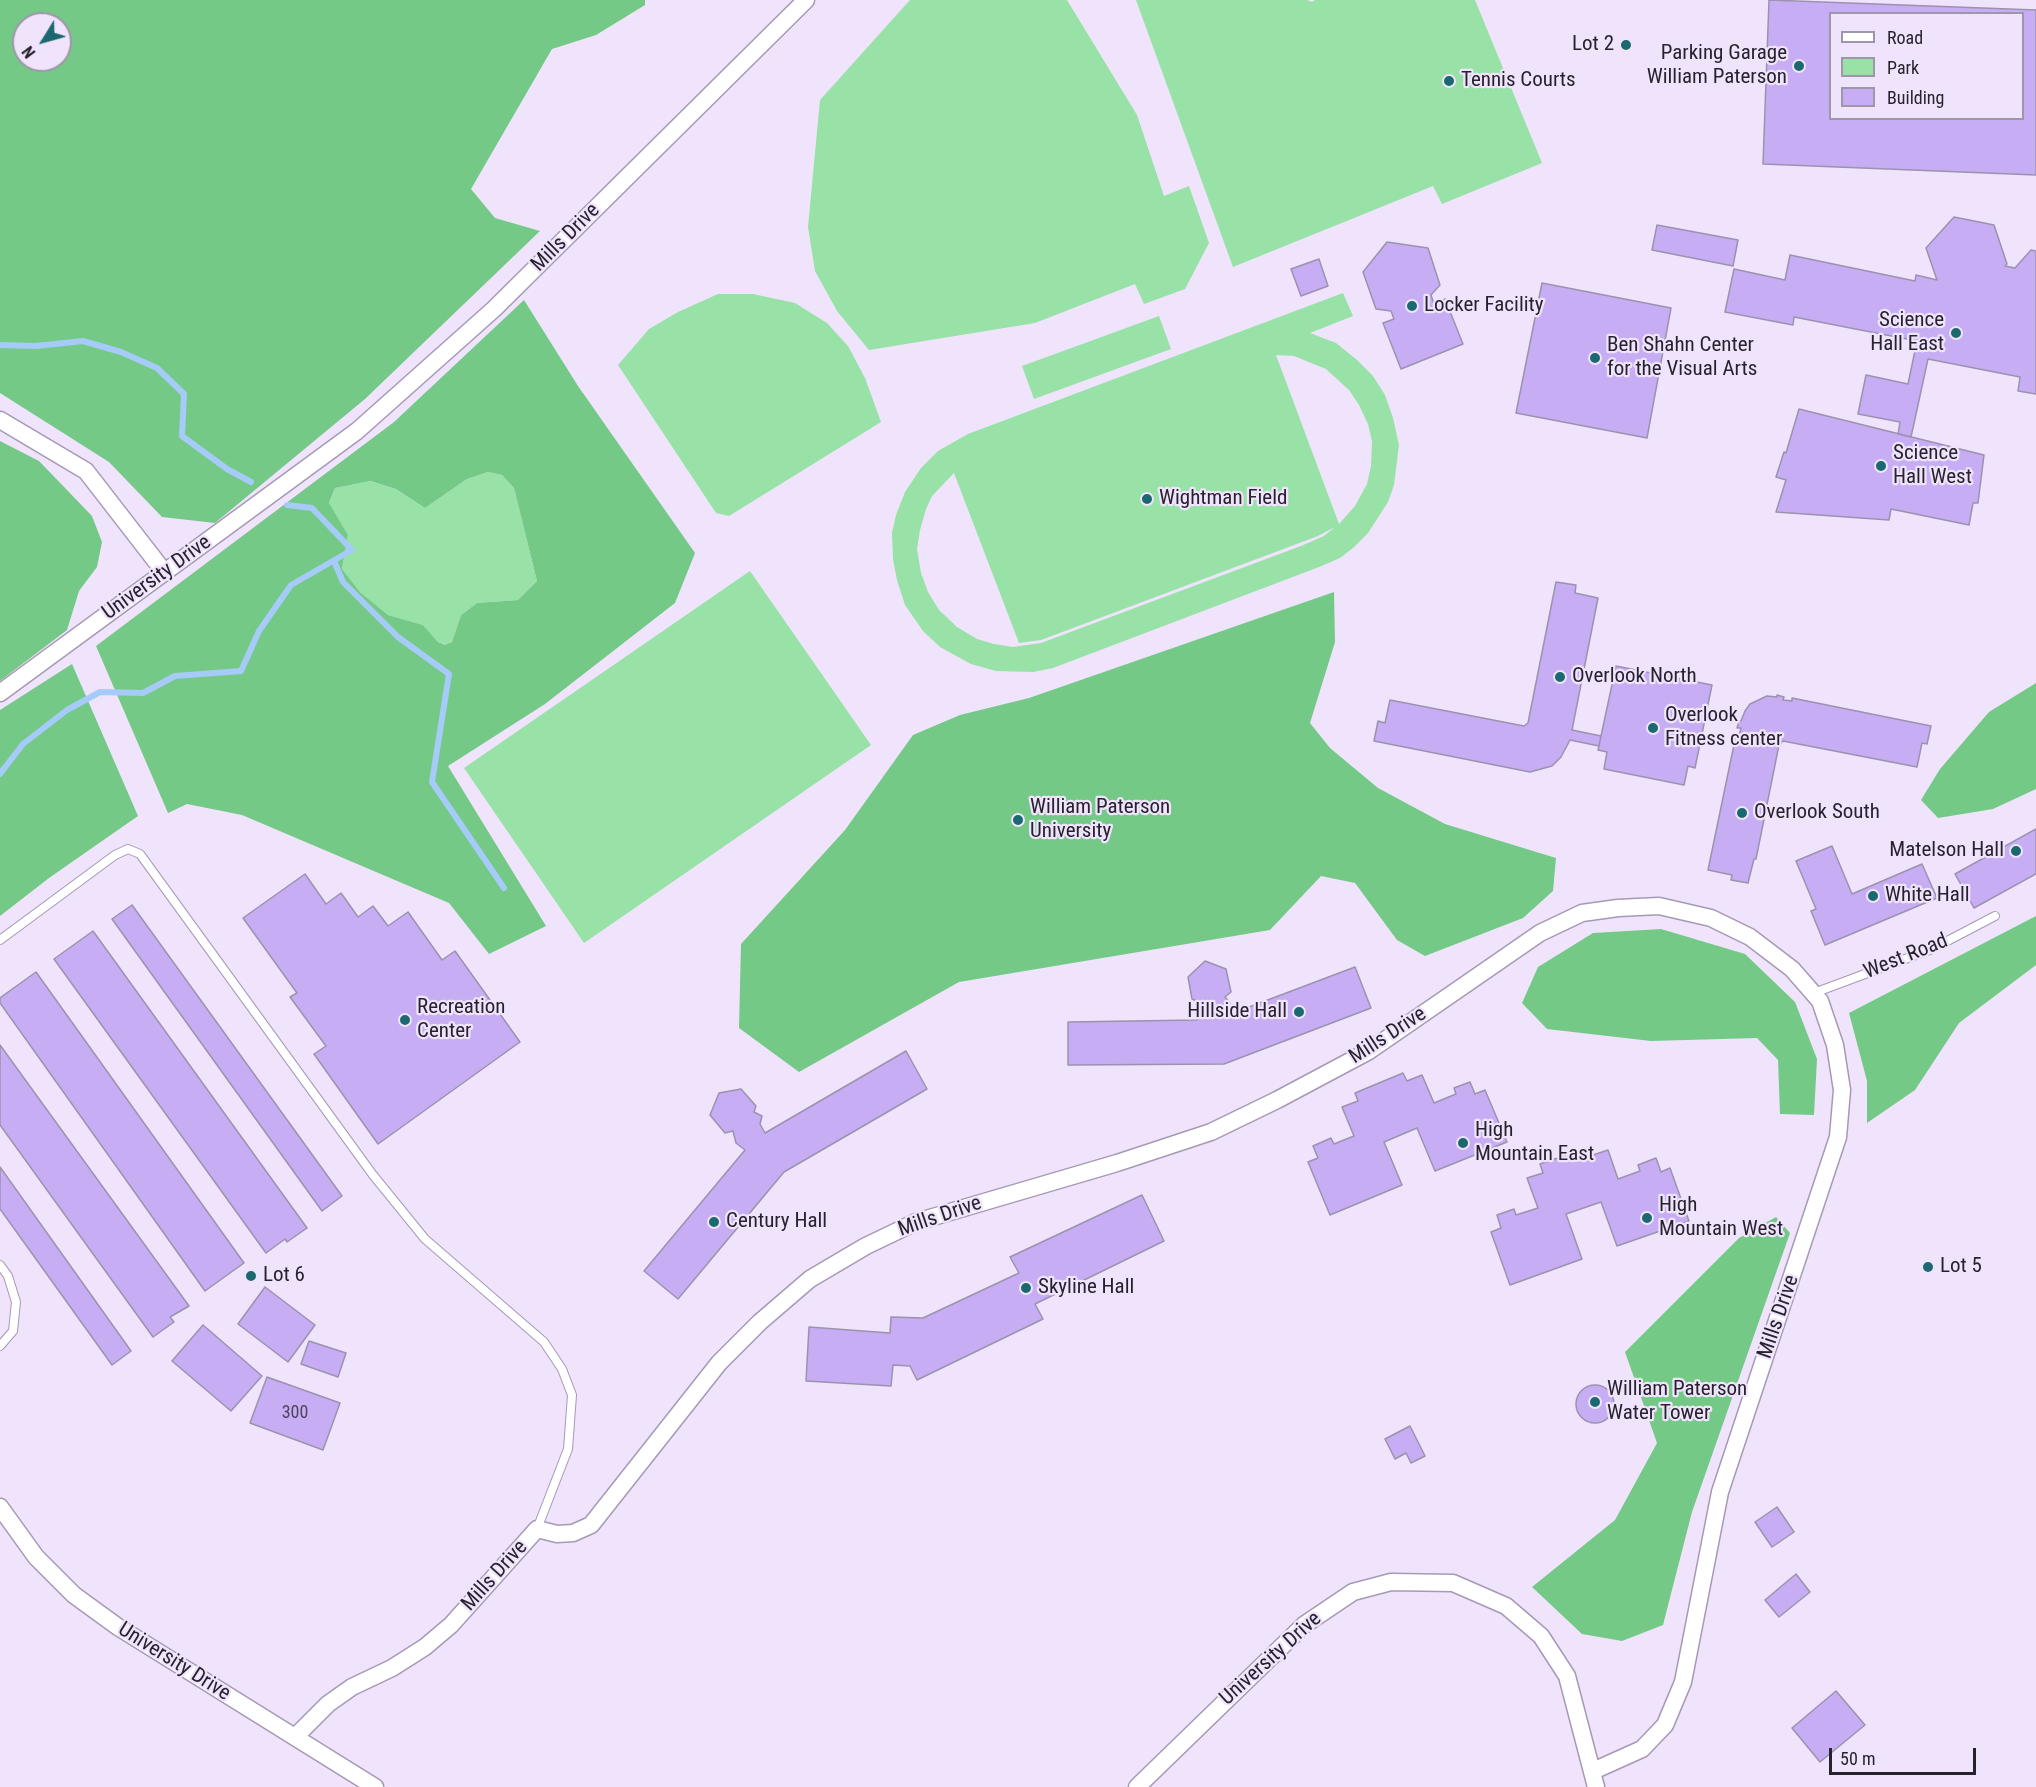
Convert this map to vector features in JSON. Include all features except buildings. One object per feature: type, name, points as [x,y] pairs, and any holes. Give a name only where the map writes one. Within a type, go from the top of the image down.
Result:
[{"type":"street","name":"Mills Drive","points":[[314,464],[357,431],[494,309],[806,0]]},
{"type":"street","points":[[0,420],[86,471],[165,573]]},
{"type":"street","name":"University Drive","points":[[0,693],[314,464]]},
{"type":"street","name":"Mills Drive","points":[[295,1737],[327,1704],[352,1687],[392,1668],[425,1647],[451,1625],[537,1529],[557,1534],[573,1533],[591,1525],[719,1363],[760,1322],[819,1273],[866,1246],[916,1222],[1117,1163],[1211,1132],[1369,1051],[1540,933],[1582,914],[1618,908],[1659,906],[1711,918],[1750,936],[1792,969],[1820,1001],[1837,1056],[1842,1090],[1838,1137],[1720,1492],[1683,1682],[1665,1725],[1642,1749],[1595,1779]]},
{"type":"street","name":"University Drive","points":[[0,1507],[36,1557],[74,1594],[118,1627],[375,1787]]},
{"type":"street","name":"University Drive","points":[[1137,1787],[1304,1625],[1353,1592],[1391,1582],[1453,1583],[1506,1606],[1541,1636],[1567,1676],[1595,1779]]},
{"type":"lane","points":[[0,940],[115,855],[128,849],[140,854],[373,1175],[424,1239],[544,1342],[562,1369],[572,1395],[568,1449],[537,1529]]},
{"type":"lane","name":"West Road","points":[[1814,993],[1932,949],[1995,916]]},
{"type":"lane","points":[[0,1265],[8,1276],[16,1302],[13,1331],[0,1346]]},
{"type":"green space","points":[[0,0],[645,0],[645,5],[596,35],[552,49],[471,189],[495,218],[540,231],[365,399],[215,523],[162,517],[109,462],[0,393]]},
{"type":"green space","points":[[910,0],[1067,0],[1137,115],[1164,196],[1189,186],[1209,243],[1185,289],[1144,304],[1135,284],[1035,323],[869,350],[837,311],[815,271],[808,227],[820,100]]},
{"type":"green space","points":[[1136,0],[1307,0],[1312,2],[1315,0],[1475,0],[1542,163],[1442,204],[1433,186],[1233,267]]},
{"type":"green space","name":"Wightman Field","points":[[1343,293],[1353,316],[1310,333],[1336,343],[1373,376],[1385,395],[1399,445],[1394,485],[1388,502],[1368,533],[1340,558],[1053,668],[1033,672],[996,671],[971,664],[940,647],[923,631],[905,605],[897,580],[892,533],[905,492],[921,468],[938,451],[968,434]],"holes":[[[1276,355],[1294,356],[1326,369],[1349,390],[1368,424],[1372,441],[1371,466],[1367,484],[1355,506],[1339,524]],[[954,473],[1019,643],[1041,640],[1318,536],[1335,527],[1324,536],[1301,546],[1041,643],[1013,647],[977,639],[957,627],[939,610],[928,592],[921,573],[917,549],[926,509],[932,496]]]},
{"type":"green space","points":[[718,294],[753,294],[795,303],[827,323],[848,346],[865,378],[881,422],[729,516],[716,513],[618,365],[649,329],[678,312]]},
{"type":"green space","points":[[524,300],[578,386],[695,553],[675,603],[545,704],[448,766],[546,926],[489,954],[449,903],[242,815],[187,804],[168,813],[96,646],[394,422]],"holes":[[[488,472],[502,475],[514,488],[537,581],[518,600],[477,603],[461,615],[452,642],[445,645],[438,642],[423,625],[388,615],[360,592],[342,569],[348,535],[329,503],[335,488],[370,481],[396,489],[425,508],[467,479]]]},
{"type":"green space","points":[[1159,316],[1171,349],[1034,399],[1022,366]]},
{"type":"green space","points":[[0,441],[39,461],[92,516],[102,542],[97,567],[79,591],[67,630],[0,681]]},
{"type":"green space","points":[[488,472],[502,475],[514,488],[537,581],[518,600],[477,603],[461,615],[452,642],[446,645],[438,642],[423,625],[388,615],[360,592],[342,569],[348,535],[329,504],[335,488],[369,481],[396,489],[425,508],[467,479]]},
{"type":"green space","points":[[750,571],[871,745],[584,943],[464,768]]},
{"type":"green space","points":[[1334,592],[1335,642],[1310,723],[1330,748],[1378,788],[1445,824],[1556,858],[1553,891],[1523,918],[1425,956],[1397,940],[1355,883],[1321,876],[1270,930],[959,982],[799,1072],[739,1028],[741,944],[845,830],[913,735],[960,715],[1029,698]]},
{"type":"green space","points":[[72,664],[138,816],[49,878],[0,916],[0,710]]},
{"type":"green space","points":[[2036,683],[2036,789],[1993,809],[1938,818],[1921,800],[1940,769],[1989,712]]},
{"type":"green space","points":[[2036,916],[2036,965],[1959,1023],[1915,1090],[1867,1123],[1867,1081],[1849,1013]]},
{"type":"green space","points":[[1661,929],[1745,954],[1795,1002],[1817,1059],[1814,1115],[1780,1114],[1778,1060],[1757,1038],[1651,1041],[1547,1029],[1522,1003],[1538,967],[1593,933]]},
{"type":"green space","points":[[1776,1217],[1790,1233],[1692,1512],[1663,1625],[1622,1641],[1582,1634],[1532,1587],[1615,1520],[1657,1443],[1625,1352],[1739,1238]]},
{"type":"waterway","points":[[0,345],[36,346],[83,341],[121,352],[157,368],[184,394],[182,436],[227,469],[251,482]]},
{"type":"waterway","points":[[0,774],[23,744],[67,710],[100,692],[143,693],[175,676],[241,671],[259,631],[291,585],[352,550],[312,508],[287,505]]},
{"type":"waterway","points":[[334,561],[343,582],[398,637],[449,674],[432,782],[504,888]]},
{"type":"place","name":"Lot 2","points":[[1626,45]]},
{"type":"place","name":"Parking Garage William Paterson","points":[[1799,66]]},
{"type":"place","name":"Tennis Courts","points":[[1449,81]]},
{"type":"place","name":"Locker Facility","points":[[1412,306]]},
{"type":"place","name":"Science Hall East","points":[[1956,333]]},
{"type":"place","name":"Ben Shahn Center for the Visual Arts","points":[[1595,358]]},
{"type":"place","name":"Science Hall West","points":[[1881,466]]},
{"type":"place","name":"Wightman Field","points":[[1147,499]]},
{"type":"place","name":"Overlook North","points":[[1560,677]]},
{"type":"place","name":"Overlook Fitness center","points":[[1653,728]]},
{"type":"place","name":"Overlook South","points":[[1742,813]]},
{"type":"place","name":"William Paterson University","points":[[1018,820]]},
{"type":"place","name":"Matelson Hall","points":[[2016,851]]},
{"type":"place","name":"White Hall","points":[[1873,896]]},
{"type":"place","name":"Hillside Hall","points":[[1299,1012]]},
{"type":"place","name":"Recreation Center","points":[[405,1020]]},
{"type":"place","name":"High Mountain East","points":[[1463,1143]]},
{"type":"place","name":"High Mountain West","points":[[1647,1218]]},
{"type":"place","name":"Century Hall","points":[[714,1222]]},
{"type":"place","name":"Lot 5","points":[[1928,1267]]},
{"type":"place","name":"Lot 6","points":[[251,1276]]},
{"type":"place","name":"Skyline Hall","points":[[1026,1288]]},
{"type":"place","name":"William Paterson Water Tower","points":[[1595,1402]]}]
